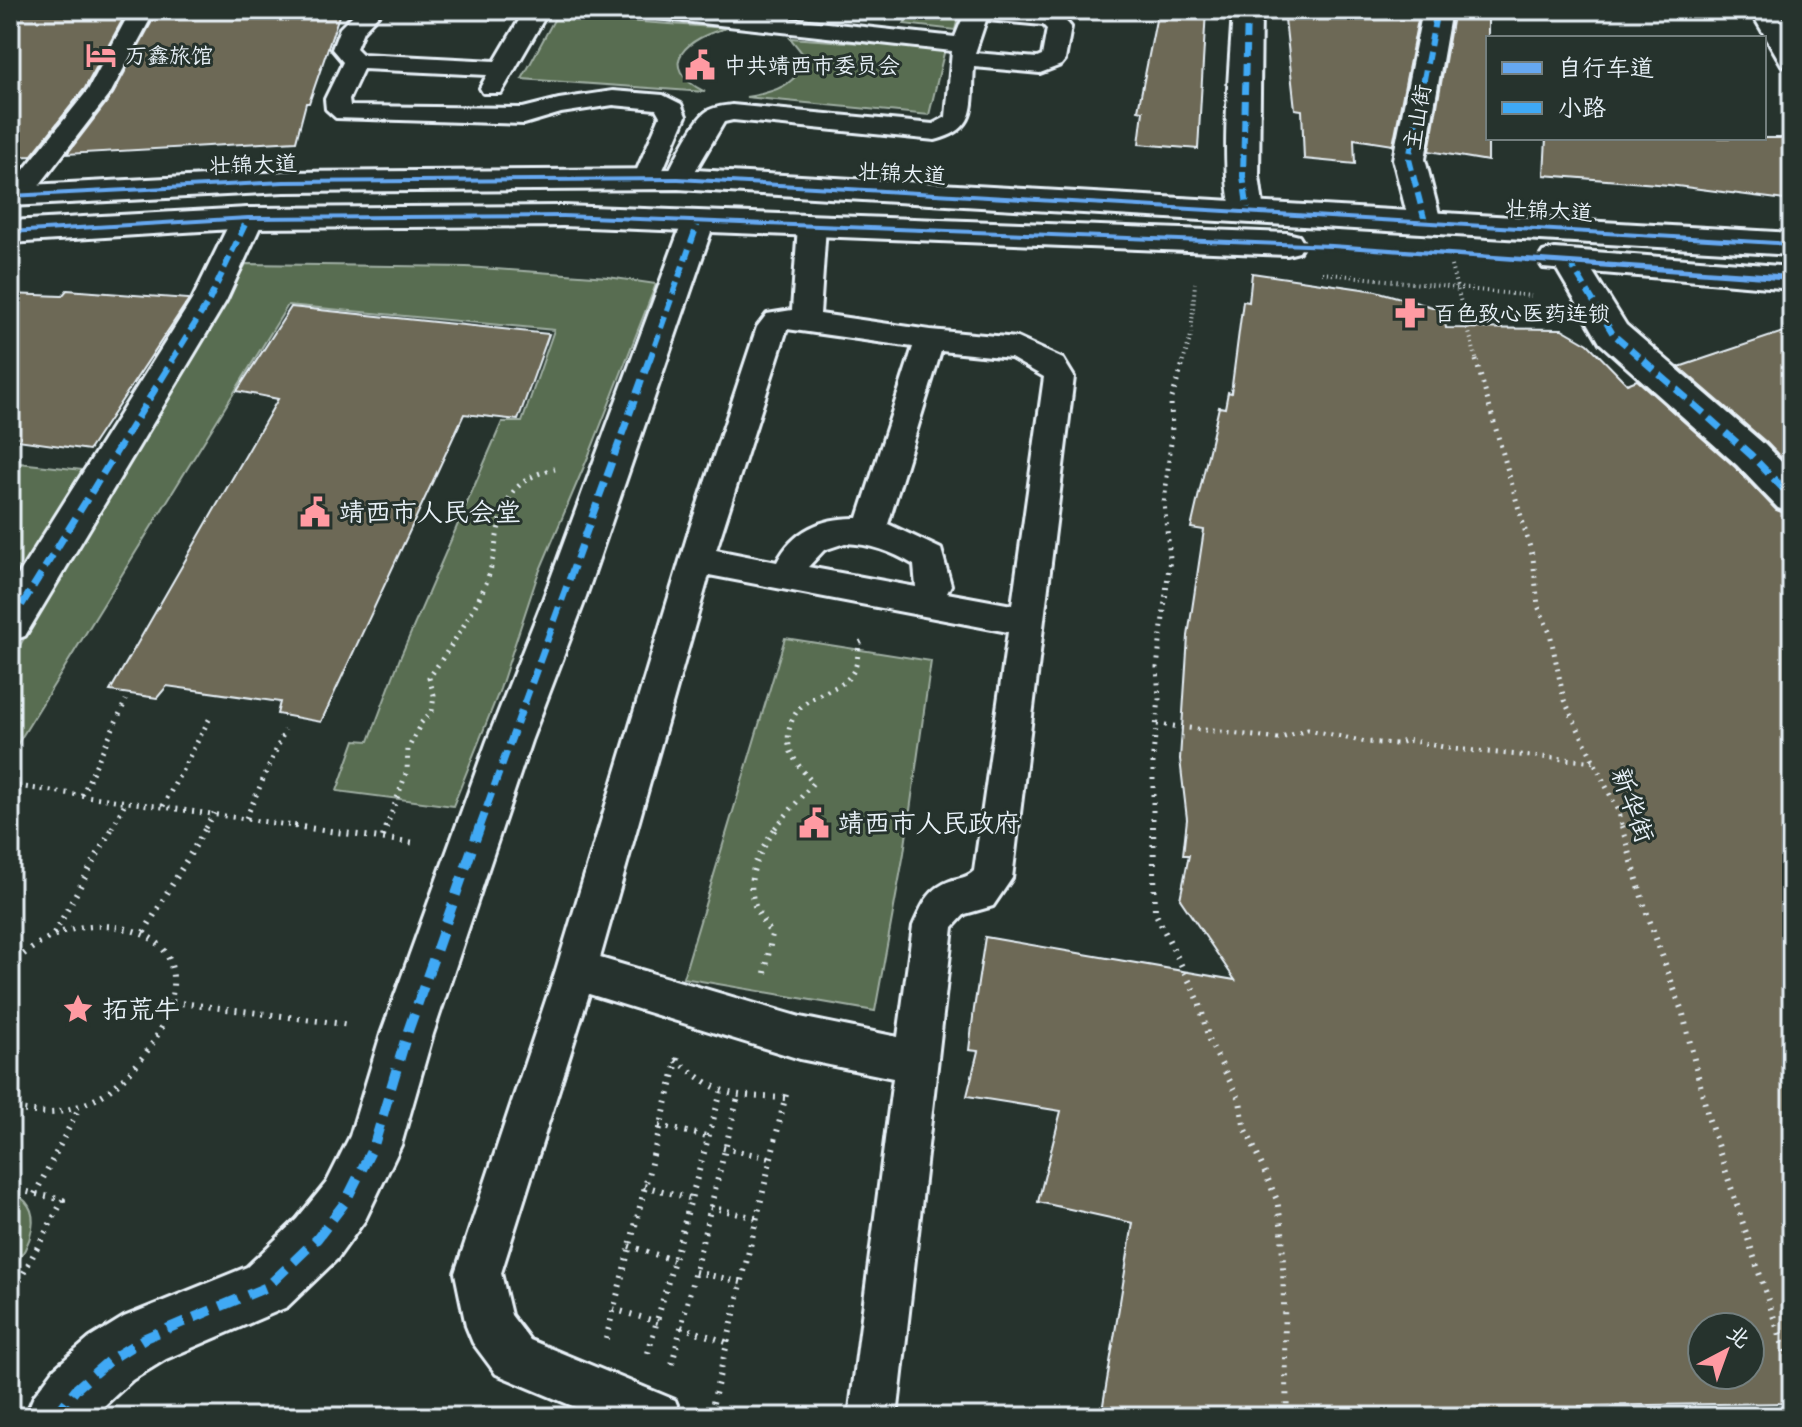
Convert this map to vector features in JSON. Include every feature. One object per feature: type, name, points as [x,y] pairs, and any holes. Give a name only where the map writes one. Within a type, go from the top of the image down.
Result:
[{"type":"main road","points":[[1247,10],[1243,176],[1248,212]]},
{"type":"main road","name":"主山街","points":[[1425,222],[1409,159],[1437,10]]},
{"type":"main road","points":[[1764,10],[1792,59]]},
{"type":"main road","name":"壮锦大道","points":[[14,195],[284,182],[678,179],[1792,244]]},
{"type":"main road","name":"壮锦大道","points":[[10,232],[248,218],[563,216],[1446,252],[1792,278]]},
{"type":"main road","points":[[10,624],[209,301],[248,218]]},
{"type":"main road","points":[[55,1417],[76,1389],[111,1359],[145,1338],[267,1287],[317,1239],[346,1201],[374,1145],[407,1034],[509,741],[698,223]]},
{"type":"main road","points":[[1569,261],[1613,334],[1751,455],[1792,498]]},
{"type":"lane","points":[[14,195],[99,92],[143,10]]},
{"type":"lane","points":[[371,10],[352,28],[344,49],[355,61],[501,69]]},
{"type":"lane","points":[[480,116],[501,69],[537,10]]},
{"type":"lane","points":[[647,10],[964,52],[1040,66],[1053,60],[1059,27],[1049,19],[978,11],[964,52],[958,118],[950,127],[935,132],[732,112],[715,117],[688,157],[678,179]]},
{"type":"lane","points":[[355,61],[337,99],[338,109],[345,113],[524,116],[559,106],[613,98],[663,102],[672,109],[673,116],[646,179]]},
{"type":"lane","points":[[805,321],[812,226]]},
{"type":"lane","points":[[645,1411],[513,1357],[490,1326],[478,1273],[576,970],[771,327],[777,321],[787,319],[930,340],[1017,348],[1053,366],[1059,377],[992,878],[979,893],[956,897],[941,909],[933,926],[873,1417]]},
{"type":"lane","points":[[870,531],[930,340]]},
{"type":"lane","points":[[787,577],[797,555],[811,543],[851,530],[870,531],[895,538],[929,558],[934,585],[925,603]]},
{"type":"lane","points":[[698,560],[1025,621]]},
{"type":"lane","points":[[576,970],[800,1038],[917,1062]]},
{"type":"path","points":[[1181,239],[1190,248],[1195,266],[1195,286],[1191,336],[1171,401],[1172,434],[1164,503],[1170,558],[1157,668],[1157,724],[1151,792],[1155,912],[1199,1001],[1209,1040],[1240,1101],[1244,1125],[1277,1200],[1282,1229],[1287,1417]]},
{"type":"path","points":[[383,837],[407,771],[408,749],[421,723],[432,711],[434,695],[429,678],[468,620],[491,573],[496,528],[509,497],[526,480],[543,470],[575,465],[612,465]]},
{"type":"path","points":[[749,1022],[771,953],[772,934],[755,917],[749,896],[752,870],[765,845],[791,808],[807,797],[813,783],[792,757],[786,737],[793,717],[805,700],[844,682],[855,668],[859,643],[870,638]]},
{"type":"path","points":[[82,795],[126,700]]},
{"type":"path","points":[[163,806],[211,716]]},
{"type":"path","points":[[1157,724],[1278,739],[1308,730],[1366,742],[1396,744],[1407,740],[1454,749],[1597,762]]},
{"type":"path","points":[[246,818],[285,730]]},
{"type":"path","points":[[10,785],[472,851]]},
{"type":"path","points":[[53,936],[126,801]]},
{"type":"path","points":[[144,932],[214,813]]},
{"type":"path","points":[[10,966],[21,955],[53,936],[87,924],[118,924],[144,932],[164,949],[173,973],[173,1002],[163,1032],[142,1063],[113,1088],[80,1106],[46,1114],[11,1113]]},
{"type":"path","points":[[10,953],[21,955]]},
{"type":"path","points":[[173,1002],[407,1034]]},
{"type":"path","points":[[592,1390],[676,1060],[696,1008]]},
{"type":"path","points":[[709,1417],[800,1038]]},
{"type":"path","points":[[676,1060],[706,1085],[721,1092],[738,1097],[785,1098]]},
{"type":"path","points":[[645,1411],[658,1322],[689,1198],[721,1092]]},
{"type":"path","points":[[670,1372],[738,1097]]},
{"type":"path","points":[[35,1194],[80,1106]]},
{"type":"path","points":[[659,1126],[707,1136]]},
{"type":"path","points":[[723,1148],[770,1158]]},
{"type":"path","points":[[644,1186],[689,1198]]},
{"type":"path","points":[[10,1188],[63,1200],[10,1298]]},
{"type":"path","points":[[710,1207],[756,1218]]},
{"type":"path","points":[[628,1246],[673,1260]]},
{"type":"path","points":[[695,1272],[741,1282]]},
{"type":"path","points":[[613,1309],[658,1322]]},
{"type":"path","points":[[681,1327],[726,1342]]},
{"type":"green space","points":[[911,10],[960,10],[955,30],[904,24]]},
{"type":"green space","points":[[556,16],[727,28],[700,38],[682,53],[679,62],[681,72],[689,82],[705,92],[522,79]]},
{"type":"green space","points":[[790,38],[945,49],[929,115],[746,97],[784,86],[798,73],[803,54]]},
{"type":"green space","points":[[246,264],[467,267],[608,277],[656,284],[537,577],[500,689],[453,806],[337,791],[355,740],[369,741],[400,658],[502,422],[522,422],[554,330],[288,305],[15,748],[10,748],[10,662]]},
{"type":"green space","points":[[10,462],[83,470],[10,589]]},
{"type":"green space","points":[[785,638],[931,661],[904,853],[875,1011],[683,978]]},
{"type":"green space","points":[[10,1192],[22,1198],[29,1207],[32,1228],[24,1251],[10,1271]]},
{"type":"building","points":[[10,10],[128,10],[85,88],[31,156],[10,157]]},
{"type":"building","points":[[158,10],[341,10],[309,103],[306,103],[296,141],[67,154],[113,94]]},
{"type":"building","points":[[1158,10],[1206,10],[1198,149],[1139,144],[1143,111],[1138,110]]},
{"type":"building","points":[[1284,10],[1420,10],[1393,145],[1354,139],[1355,164],[1304,159],[1302,110],[1295,109]]},
{"type":"building","points":[[1454,10],[1488,10],[1488,161],[1429,151]]},
{"type":"building","points":[[1792,138],[1792,201],[1669,185],[1544,175],[1546,140]]},
{"type":"building","points":[[1252,273],[1376,291],[1443,310],[1446,328],[1562,329],[1588,344],[1627,384],[1637,380],[1735,467],[1776,510],[1792,516],[1792,1403],[1579,1406],[1580,1417],[1101,1417],[1133,1223],[1038,1202],[1061,1111],[967,1096],[978,1051],[969,1050],[974,1009],[985,937],[1235,980],[1180,899],[1189,855],[1183,855],[1187,819],[1180,759],[1188,636],[1204,530],[1191,528],[1219,407],[1225,408],[1228,392],[1231,393],[1243,301],[1249,302]]},
{"type":"building","points":[[67,290],[189,299],[89,450],[10,439],[10,294],[62,296]]},
{"type":"building","name":"靖西市人民会堂","points":[[291,307],[549,334],[518,420],[464,414],[321,722],[277,714],[280,702],[167,686],[157,698],[110,691],[278,399],[237,391]]},
{"type":"building","points":[[1792,329],[1792,469],[1767,443],[1679,367]]},
{"type":"marked path","points":[[1247,10],[1243,176],[1248,212]]},
{"type":"marked path","points":[[1425,222],[1409,159],[1437,10]]},
{"type":"marked path","points":[[10,624],[209,301],[248,218]]},
{"type":"marked path","points":[[55,1417],[76,1389],[111,1359],[145,1338],[267,1287],[317,1239],[346,1201],[374,1145],[407,1034],[509,741],[562,605],[698,223]]},
{"type":"marked path","points":[[1569,261],[1613,334],[1751,455],[1792,498]]},
{"type":"cycle path","points":[[10,196],[284,182],[678,179],[1792,244]]},
{"type":"cycle path","points":[[10,232],[248,218],[563,216],[1332,246],[1792,278]]},
{"type":"place","name":"万鑫旅馆","points":[[101,55]]},
{"type":"place","name":"中共靖西市委员会","points":[[700,65]]},
{"type":"place","name":"百色致心医药连锁","points":[[1410,313]]},
{"type":"place","name":"靖西市人民会堂","points":[[315,512]]},
{"type":"place","name":"靖西市人民政府","points":[[814,823]]},
{"type":"place","name":"拓荒牛","points":[[78,1009]]}]
